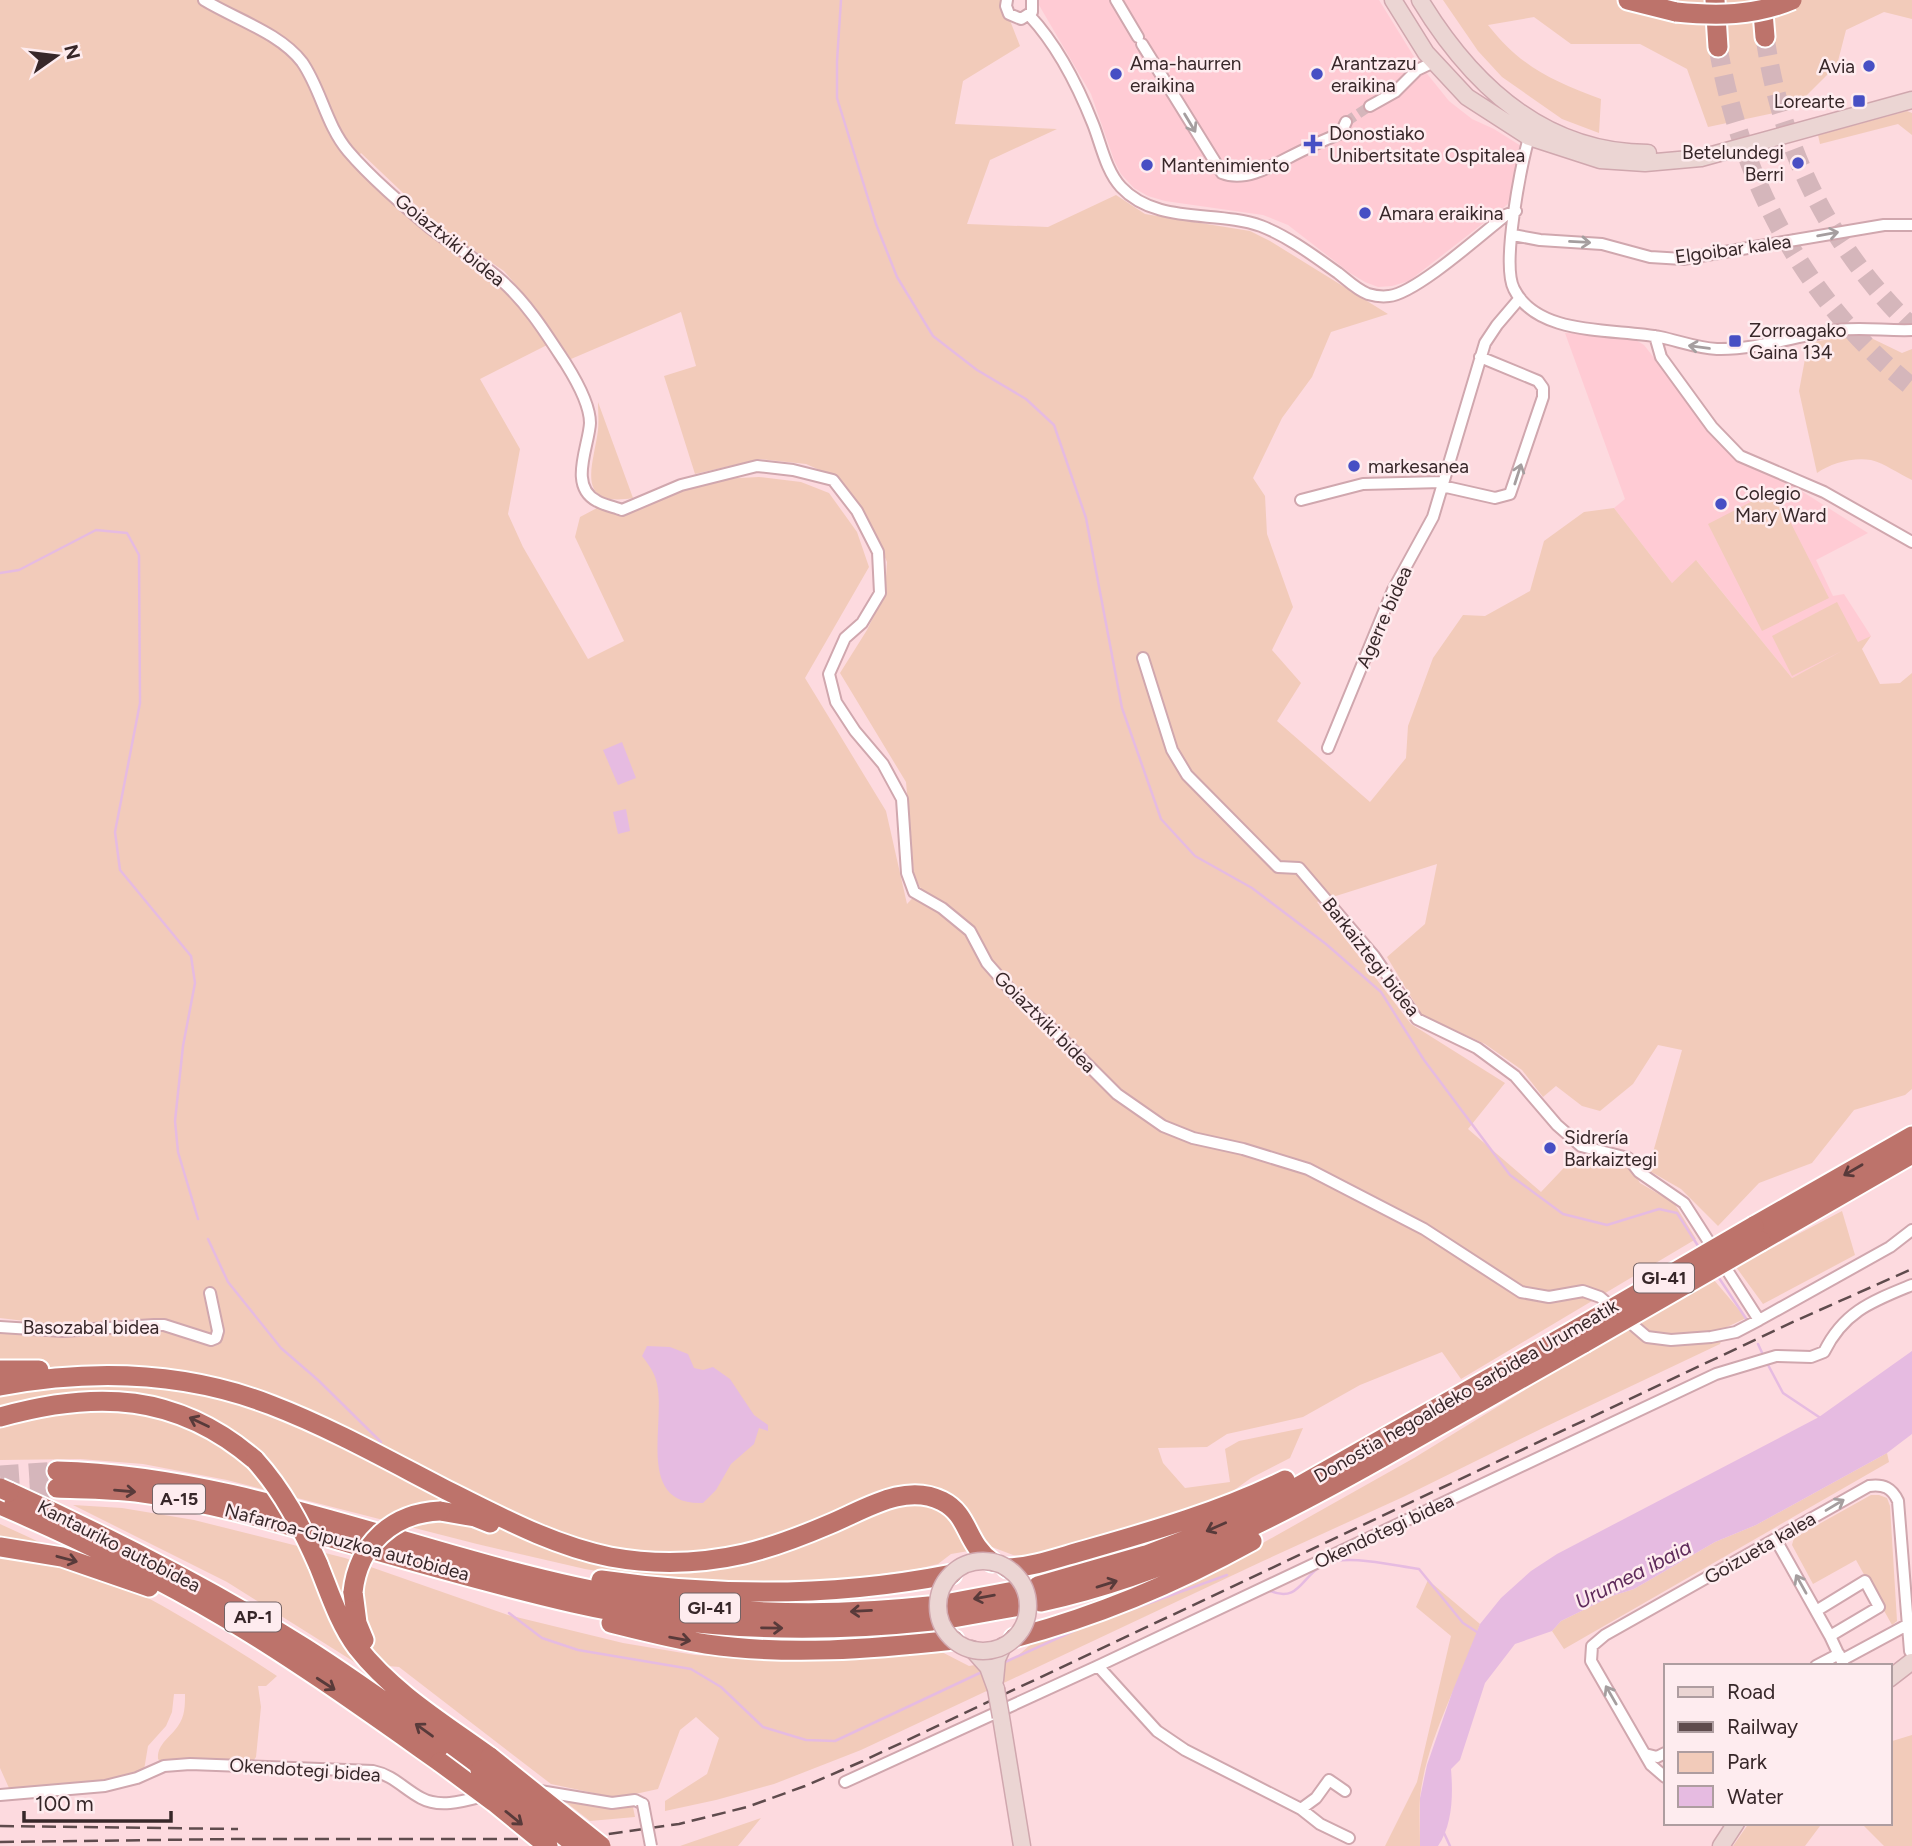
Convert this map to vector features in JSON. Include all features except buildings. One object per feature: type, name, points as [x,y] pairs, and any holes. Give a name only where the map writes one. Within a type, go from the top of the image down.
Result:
[{"type":"highway","points":[[1628,0],[1701,15],[1744,13],[1792,0]]},
{"type":"highway","points":[[1715,0],[1718,47]]},
{"type":"highway","points":[[1762,0],[1765,37]]},
{"type":"highway","name":"Donostia hegoaldeko sarbidea Urumeatik","points":[[951,1611],[1150,1571],[1284,1512],[1757,1233],[1912,1136]]},
{"type":"highway","name":"Donostia hegoaldeko sarbidea Urumeatik","points":[[1757,1233],[1912,1154]]},
{"type":"highway","name":"Donostia hegoaldeko sarbidea Urumeatik","points":[[1030,1596],[1194,1537],[1278,1498],[1579,1336]]},
{"type":"highway","points":[[0,1370],[91,1369],[105,1375]]},
{"type":"highway","points":[[0,1386],[53,1378],[105,1375],[176,1380],[222,1390],[269,1404],[327,1430],[528,1531],[611,1557],[678,1562],[722,1558],[766,1548],[884,1501],[922,1495],[938,1499],[950,1506],[979,1551],[1000,1565],[1029,1566],[1181,1521],[1273,1486],[1346,1451],[1363,1450]]},
{"type":"highway","points":[[0,1417],[78,1402],[140,1403],[172,1410],[196,1420],[235,1443],[271,1477],[286,1500],[355,1645],[384,1678],[461,1737]]},
{"type":"highway","name":"Nafarroa-Gipuzkoa autobidea","points":[[495,1566],[306,1513],[193,1485],[100,1472],[57,1480],[223,1508],[512,1588]]},
{"type":"highway","points":[[1009,1642],[1127,1602],[1211,1563],[1325,1499],[1337,1483]]},
{"type":"highway","name":"Kantauriko autobidea","points":[[3,1495],[225,1618],[269,1647]]},
{"type":"highway","name":"Kantauriko autobidea","points":[[3,1495],[128,1548],[248,1614],[485,1764]]},
{"type":"highway","points":[[528,1531],[513,1531],[475,1517],[440,1511],[407,1517],[379,1535],[360,1562],[353,1592],[356,1623],[376,1659],[395,1681],[461,1737],[485,1764],[601,1846]]},
{"type":"highway","points":[[495,1566],[513,1564],[670,1589],[808,1592],[864,1587],[957,1570],[968,1552],[967,1529]]},
{"type":"highway","points":[[0,1547],[62,1557],[124,1577],[269,1647]]},
{"type":"highway","name":"GI-41","points":[[495,1566],[640,1600],[714,1609],[931,1614],[812,1629],[711,1625],[638,1616],[574,1604],[512,1588]]},
{"type":"highway","points":[[512,1588],[527,1598],[566,1611],[665,1637],[707,1644],[772,1650],[851,1650],[954,1640]]},
{"type":"highway","name":"AP-1","points":[[269,1647],[440,1762],[548,1846]]},
{"type":"highway","name":"AP-1","points":[[485,1764],[577,1846]]},
{"type":"main road","points":[[1394,0],[1434,62],[1452,83],[1482,108],[1529,137],[1600,160],[1672,162],[1701,158],[1912,100]]},
{"type":"main road","points":[[1420,0],[1462,59],[1505,101],[1540,126],[1585,144]]},
{"type":"main road","points":[[1434,62],[1454,57],[1462,59]]},
{"type":"main road","points":[[1529,137],[1539,134],[1635,152],[1671,153],[1700,149],[1912,92]]},
{"type":"main road","points":[[1482,108],[1506,117],[1510,110],[1505,101]]},
{"type":"main road","points":[[1519,112],[1529,137]]},
{"type":"main road","points":[[996,1689],[988,1667],[972,1649],[954,1640],[942,1623],[938,1602],[945,1582],[957,1570],[977,1562],[1000,1565],[1021,1583],[1027,1602],[1025,1621],[1009,1642],[996,1667],[996,1689],[1023,1846]]},
{"type":"main road","points":[[972,1649],[993,1649],[1009,1642]]},
{"type":"main road","points":[[1891,1677],[1912,1659]]},
{"type":"main road","points":[[1891,1679],[1912,1679],[1909,1671],[1912,1659]]},
{"type":"main road","points":[[1721,1846],[1735,1825]]},
{"type":"street","name":"Goiaztxiki bidea","points":[[204,0],[262,31],[293,52],[311,76],[333,128],[348,151],[429,227],[482,263],[536,319],[570,371],[586,403],[590,421],[581,474],[594,500],[622,510],[681,485],[757,466],[793,470],[833,480],[857,511],[877,552],[880,593],[862,622],[845,638],[830,674],[836,702],[855,731],[883,764],[902,799],[907,873],[914,892],[942,908],[970,931],[987,963],[1016,996],[1117,1094],[1163,1126],[1193,1138],[1242,1149],[1308,1169],[1424,1229],[1521,1292],[1549,1297],[1583,1291],[1600,1297],[1647,1337],[1671,1340],[1711,1337],[1736,1332],[1759,1320]]},
{"type":"street","points":[[1007,0],[1007,10],[1013,17],[1021,19],[1030,15],[1032,0]]},
{"type":"street","points":[[1116,0],[1222,173],[1233,177],[1247,176],[1343,127]]},
{"type":"street","points":[[1030,15],[1042,29],[1070,75],[1119,186],[1133,197],[1161,210],[1244,221],[1263,227],[1289,240],[1365,293],[1388,296],[1409,290],[1506,215],[1516,211]]},
{"type":"street","points":[[1370,106],[1395,92],[1417,70],[1434,62]]},
{"type":"street","points":[[1529,137],[1509,271],[1514,289],[1520,298],[1539,315],[1557,323],[1655,336],[1702,348],[1732,349],[1842,330],[1912,330]]},
{"type":"street","name":"Elgoibar kalea","points":[[1513,235],[1540,240],[1602,244],[1650,257],[1683,259],[1884,225],[1912,225]]},
{"type":"street","name":"Agerre bidea","points":[[1328,748],[1393,590],[1433,517],[1485,343],[1520,298]]},
{"type":"street","points":[[1655,336],[1661,357],[1712,427],[1740,456],[1824,492],[1877,524],[1912,541]]},
{"type":"street","points":[[1301,499],[1363,484],[1442,484],[1495,498],[1504,498],[1510,494],[1543,397],[1543,388],[1538,381],[1480,357]]},
{"type":"street","name":"Barkaiztegi bidea","points":[[1143,659],[1172,750],[1187,775],[1278,867],[1299,868],[1374,956],[1417,1019],[1477,1048],[1515,1076],[1557,1125],[1581,1146],[1628,1157],[1639,1172],[1676,1195],[1691,1212],[1759,1320]]},
{"type":"street","points":[[1759,1320],[1890,1247],[1912,1230]]},
{"type":"street","name":"Okendotegi bidea","points":[[845,1782],[1098,1666],[1716,1374],[1776,1356],[1811,1357],[1824,1352],[1830,1339],[1858,1308],[1912,1285]]},
{"type":"street","name":"Basozabal bidea","points":[[0,1327],[63,1331],[164,1325],[211,1340],[216,1338],[218,1331],[210,1293]]},
{"type":"street","name":"Goizueta kalea","points":[[1645,1754],[1591,1661],[1592,1646],[1605,1635],[1869,1486],[1879,1484],[1894,1492],[1898,1501],[1912,1659]]},
{"type":"street","points":[[1776,1540],[1842,1660]]},
{"type":"street","points":[[1816,1611],[1865,1581],[1879,1607],[1830,1636]]},
{"type":"street","points":[[1825,1664],[1842,1660],[1907,1625]]},
{"type":"street","points":[[1098,1666],[1157,1731],[1185,1750],[1301,1809],[1320,1824],[1349,1838]]},
{"type":"street","points":[[1645,1754],[1657,1757],[1664,1754]]},
{"type":"street","points":[[1645,1754],[1651,1765],[1664,1776]]},
{"type":"street","name":"Okendotegi bidea","points":[[0,1794],[105,1786],[137,1778],[164,1766],[209,1763],[373,1771],[392,1777],[419,1797],[435,1802],[456,1802],[524,1788],[612,1802],[635,1800],[643,1804],[651,1846]]},
{"type":"street","points":[[1301,1809],[1317,1798],[1329,1780],[1345,1791]]},
{"type":"shaded area","name":"Donostiako Unibertsitate Ospitalea","points":[[1036,0],[1379,0],[1416,60],[1449,101],[1472,119],[1521,146],[1514,192],[1508,204],[1409,281],[1378,287],[1350,273],[1288,225],[1263,215],[1165,201],[1148,196],[1134,188],[1121,174],[1091,94]]},
{"type":"shaded area","name":"Colegio Mary Ward","points":[[1565,333],[1620,336],[1634,339],[1644,345],[1699,415],[1748,464],[1795,487],[1868,533],[1816,560],[1833,596],[1844,594],[1871,636],[1792,678],[1697,561],[1672,583],[1614,508],[1625,499]]},
{"type":"green space","points":[[0,0],[1002,0],[1020,46],[963,81],[955,124],[1057,129],[990,160],[967,224],[1048,227],[1116,195],[1145,214],[1250,231],[1388,314],[1331,332],[1312,377],[1282,418],[1253,478],[1265,496],[1267,534],[1293,607],[1272,650],[1301,683],[1277,721],[1370,802],[1406,758],[1408,726],[1433,658],[1463,615],[1485,616],[1530,591],[1544,541],[1584,512],[1614,508],[1672,583],[1696,560],[1792,678],[1842,651],[1792,676],[1772,636],[1837,602],[1858,642],[1871,636],[1862,649],[1880,684],[1900,683],[1912,673],[1912,1089],[1905,1095],[1854,1110],[1812,1163],[1759,1183],[1718,1226],[1681,1189],[1648,1170],[1682,1050],[1658,1045],[1633,1084],[1600,1111],[1582,1106],[1556,1086],[1543,1097],[1522,1070],[1485,1044],[1422,1015],[1387,957],[1425,924],[1437,864],[1317,902],[1411,1024],[1505,1083],[1468,1129],[1541,1192],[1577,1154],[1629,1165],[1640,1183],[1674,1203],[1696,1239],[1461,1379],[1442,1352],[1360,1385],[1303,1417],[1227,1434],[1207,1447],[1158,1448],[1163,1463],[1185,1488],[1230,1482],[1225,1449],[1239,1441],[1303,1428],[1290,1458],[1251,1478],[1222,1499],[1185,1515],[1025,1556],[1013,1555],[992,1547],[951,1554],[938,1564],[917,1569],[829,1581],[764,1585],[675,1584],[585,1569],[227,1480],[143,1464],[80,1459],[0,1460],[0,1329],[48,1332],[49,1324],[0,1318]],"holes":[[[361,153],[439,227],[504,271],[536,308],[571,359],[681,312],[696,366],[664,376],[695,474],[760,459],[806,464],[838,478],[873,529],[887,562],[885,593],[867,630],[840,673],[906,782],[914,875],[921,889],[907,904],[886,811],[805,678],[869,567],[857,532],[829,493],[801,482],[759,477],[719,479],[622,515],[597,508],[580,517],[575,537],[624,641],[588,659],[523,547],[508,514],[520,449],[480,379],[547,345],[504,286],[446,246],[352,164]]]},
{"type":"green space","points":[[1443,0],[1912,0],[1912,19],[1884,12],[1846,30],[1837,65],[1793,109],[1708,127],[1687,69],[1640,44],[1571,44],[1534,17],[1488,25],[1513,52],[1538,71],[1601,99],[1599,133],[1562,119],[1502,77],[1478,51]]},
{"type":"green space","points":[[1907,111],[1912,113],[1912,135],[1898,124],[1820,144],[1818,135]]},
{"type":"green space","points":[[1841,337],[1871,338],[1902,353],[1912,349],[1912,480],[1881,464],[1864,459],[1842,462],[1817,473],[1799,391],[1808,343]]},
{"type":"green space","points":[[598,402],[633,498],[614,499],[602,496],[595,490],[591,469],[598,430]]},
{"type":"green space","points":[[1774,490],[1829,598],[1762,631],[1708,524]]},
{"type":"green space","points":[[1842,1211],[1855,1255],[1763,1304],[1736,1267]]},
{"type":"green space","points":[[1714,1280],[1746,1318],[1727,1327],[1720,1344],[1403,1497],[861,1750],[774,1784],[665,1811],[665,1801],[707,1774],[719,1738],[696,1717],[680,1730],[658,1789],[617,1798],[551,1784],[399,1667],[356,1663],[227,1582],[73,1505],[122,1508],[194,1520],[345,1558],[508,1615],[623,1643],[695,1655],[782,1660],[860,1659],[934,1648],[969,1666],[1015,1658],[1038,1638],[1222,1566],[1414,1458],[1621,1331]]},
{"type":"green space","points":[[1887,1453],[1889,1462],[1564,1649],[1552,1631],[1561,1621],[1612,1596],[1634,1589],[1715,1542],[1756,1525]]},
{"type":"green space","points":[[1871,1495],[1887,1498],[1890,1506],[1897,1621],[1892,1625],[1856,1560],[1813,1584],[1792,1545],[1794,1538]]},
{"type":"green space","points":[[0,1524],[142,1594],[277,1676],[266,1686],[258,1686],[261,1707],[256,1757],[253,1761],[161,1762],[158,1759],[160,1749],[178,1726],[184,1711],[185,1694],[174,1694],[172,1712],[166,1726],[148,1746],[144,1770],[121,1778],[59,1786],[9,1788],[0,1768]]},
{"type":"green space","points":[[1428,1580],[1480,1624],[1437,1730],[1424,1774],[1420,1797],[1420,1846],[1385,1846],[1417,1782],[1451,1636],[1416,1607]]},
{"type":"green space","points":[[1912,1735],[1912,1846],[1884,1846],[1863,1825],[1891,1825],[1891,1741]]},
{"type":"green space","points":[[563,1800],[609,1807],[633,1807],[635,1817],[590,1821]]},
{"type":"green space","points":[[761,1818],[738,1846],[680,1846]]},
{"type":"green space","points":[[1748,1825],[1822,1825],[1805,1846],[1733,1846]]},
{"type":"water","points":[[622,742],[636,778],[618,785],[603,750]]},
{"type":"water","points":[[626,809],[630,831],[618,834],[613,812]]},
{"type":"water","points":[[647,1346],[670,1347],[688,1354],[694,1368],[703,1370],[713,1367],[730,1379],[754,1415],[768,1425],[768,1431],[759,1428],[754,1444],[731,1464],[716,1490],[703,1503],[682,1500],[668,1491],[661,1477],[658,1460],[659,1401],[653,1373],[642,1356]]},
{"type":"water","name":"Urumea ibaia","points":[[1912,1351],[1912,1434],[1887,1453],[1756,1525],[1715,1542],[1634,1589],[1612,1596],[1561,1621],[1552,1631],[1515,1644],[1485,1683],[1460,1760],[1451,1769],[1451,1809],[1443,1837],[1438,1846],[1420,1846],[1420,1798],[1427,1765],[1480,1624],[1501,1598],[1531,1571],[1557,1554],[1819,1417]]},
{"type":"waterway","points":[[841,0],[837,98],[876,224],[897,277],[933,336],[977,370],[1026,399],[1054,425],[1086,518],[1122,708],[1161,819],[1195,856],[1252,888],[1326,944],[1381,992],[1424,1060],[1510,1175],[1563,1214],[1607,1225],[1659,1209],[1677,1213],[1700,1249]]},
{"type":"waterway","points":[[0,573],[19,570],[96,530],[127,533],[139,555],[140,703],[115,832],[120,870],[191,956],[195,983],[183,1046],[175,1121],[178,1152],[198,1219]]},
{"type":"waterway","points":[[208,1239],[228,1282],[281,1348],[381,1442]]},
{"type":"waterway","points":[[1717,1275],[1747,1320]]},
{"type":"waterway","points":[[1758,1344],[1764,1357]]},
{"type":"waterway","points":[[1767,1363],[1783,1393],[1822,1419]]},
{"type":"waterway","points":[[1270,1591],[1287,1594],[1323,1565],[1344,1560],[1419,1569],[1463,1623],[1480,1634]]},
{"type":"waterway","points":[[1003,1663],[1080,1628],[1227,1575]]},
{"type":"waterway","points":[[509,1613],[542,1638],[578,1650],[691,1669],[721,1687],[763,1727],[806,1740],[835,1741],[984,1671]]},
{"type":"waterway","points":[[1444,1833],[1450,1846]]},
{"type":"tunnel","points":[[1765,37],[1783,119],[1814,195],[1857,264],[1912,327]]},
{"type":"tunnel","points":[[1718,47],[1743,145],[1761,191],[1783,235],[1840,316],[1874,353],[1912,387]]},
{"type":"tunnel","points":[[1346,122],[1370,106]]},
{"type":"tunnel","points":[[0,1475],[57,1471]]},
{"type":"tunnel","points":[[1,1492],[57,1488]]},
{"type":"railway","points":[[0,1842],[534,1839],[594,1836],[679,1824],[747,1807],[863,1761],[1795,1321],[1912,1269]]},
{"type":"railway","points":[[0,1826],[238,1829]]},
{"type":"place","name":"Avia","points":[[1869,66]]},
{"type":"place","name":"Ama-haurren eraikina","points":[[1116,74]]},
{"type":"place","name":"Arantzazu eraikina","points":[[1317,74]]},
{"type":"place","name":"Lorearte","points":[[1859,101]]},
{"type":"place","name":"Donostiako Unibertsitate Ospitalea","points":[[1313,144]]},
{"type":"place","name":"Betelundegi Berri","points":[[1798,163]]},
{"type":"place","name":"Mantenimiento","points":[[1147,165]]},
{"type":"place","name":"Amara eraikina","points":[[1365,213]]},
{"type":"place","name":"Zorroagako Gaina 134","points":[[1735,341]]},
{"type":"place","name":"markesanea","points":[[1354,466]]},
{"type":"place","name":"Colegio Mary Ward","points":[[1721,504]]},
{"type":"place","name":"Sidrería Barkaiztegi","points":[[1550,1148]]}]
